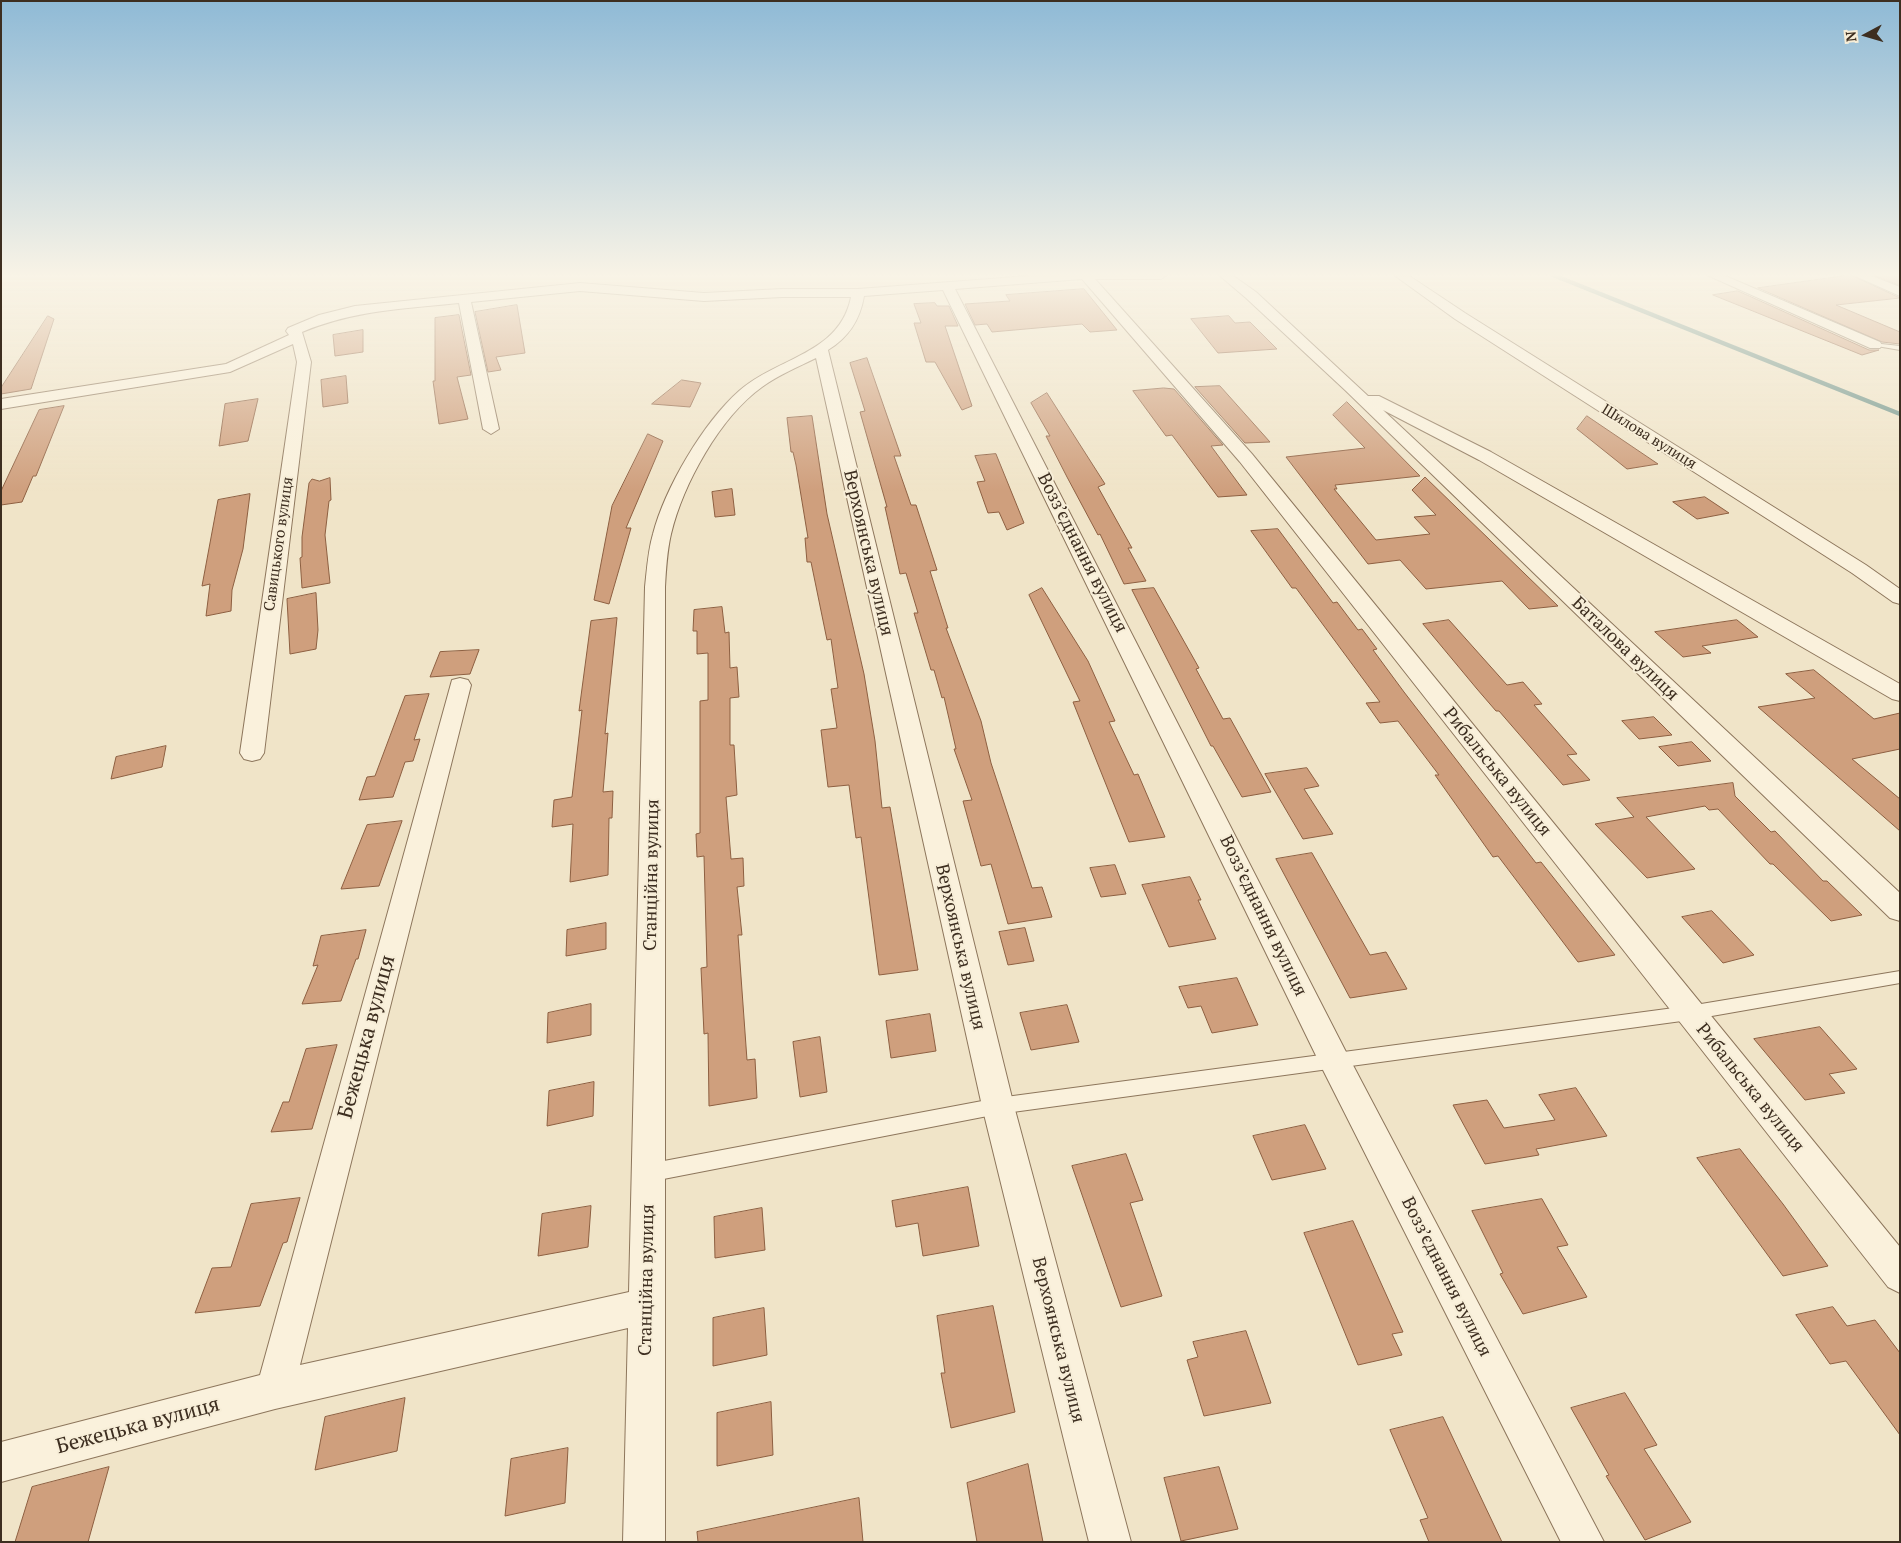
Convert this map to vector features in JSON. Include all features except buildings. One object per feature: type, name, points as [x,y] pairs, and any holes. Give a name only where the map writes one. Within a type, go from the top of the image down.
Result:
[{"type":"street","points":[[7,408],[230,368],[275,347]]},
{"type":"street","name":"Савицького вулиця","points":[[252,753],[304,362],[301,347]]},
{"type":"street","points":[[474,347],[491,429]]},
{"type":"street","name":"Станційна вулиця","points":[[644,1542],[655,587],[662,534],[678,489],[714,429],[744,394],[779,370],[824,347]]},
{"type":"street","name":"Возз’єднання вулиця","points":[[978,347],[1116,618],[1334,1060],[1583,1542]]},
{"type":"street","name":"Рибальська вулиця","points":[[1148,347],[1246,458],[1900,1275]]},
{"type":"street","name":"Баталова вулиця","points":[[1307,347],[1900,910]]},
{"type":"street","name":"Шилова вулиця","points":[[1509,347],[1859,569],[1900,598]]},
{"type":"street","name":"Верхоянська вулиця","points":[[821,350],[998,1106],[1110,1542]]},
{"type":"street","name":"Баталова вулиця","points":[[1350,387],[1485,456],[1900,694]]},
{"type":"street","name":"Бежецька вулиця","points":[[275,1390],[460,685]]},
{"type":"street","name":"Бежецька вулиця","points":[[1,1462],[275,1390],[647,1306]]},
{"type":"lane","points":[[648,1172],[998,1106],[1689,1012],[1900,976]]},
{"type":"waterway","points":[[1733,347],[1900,414]]}]
